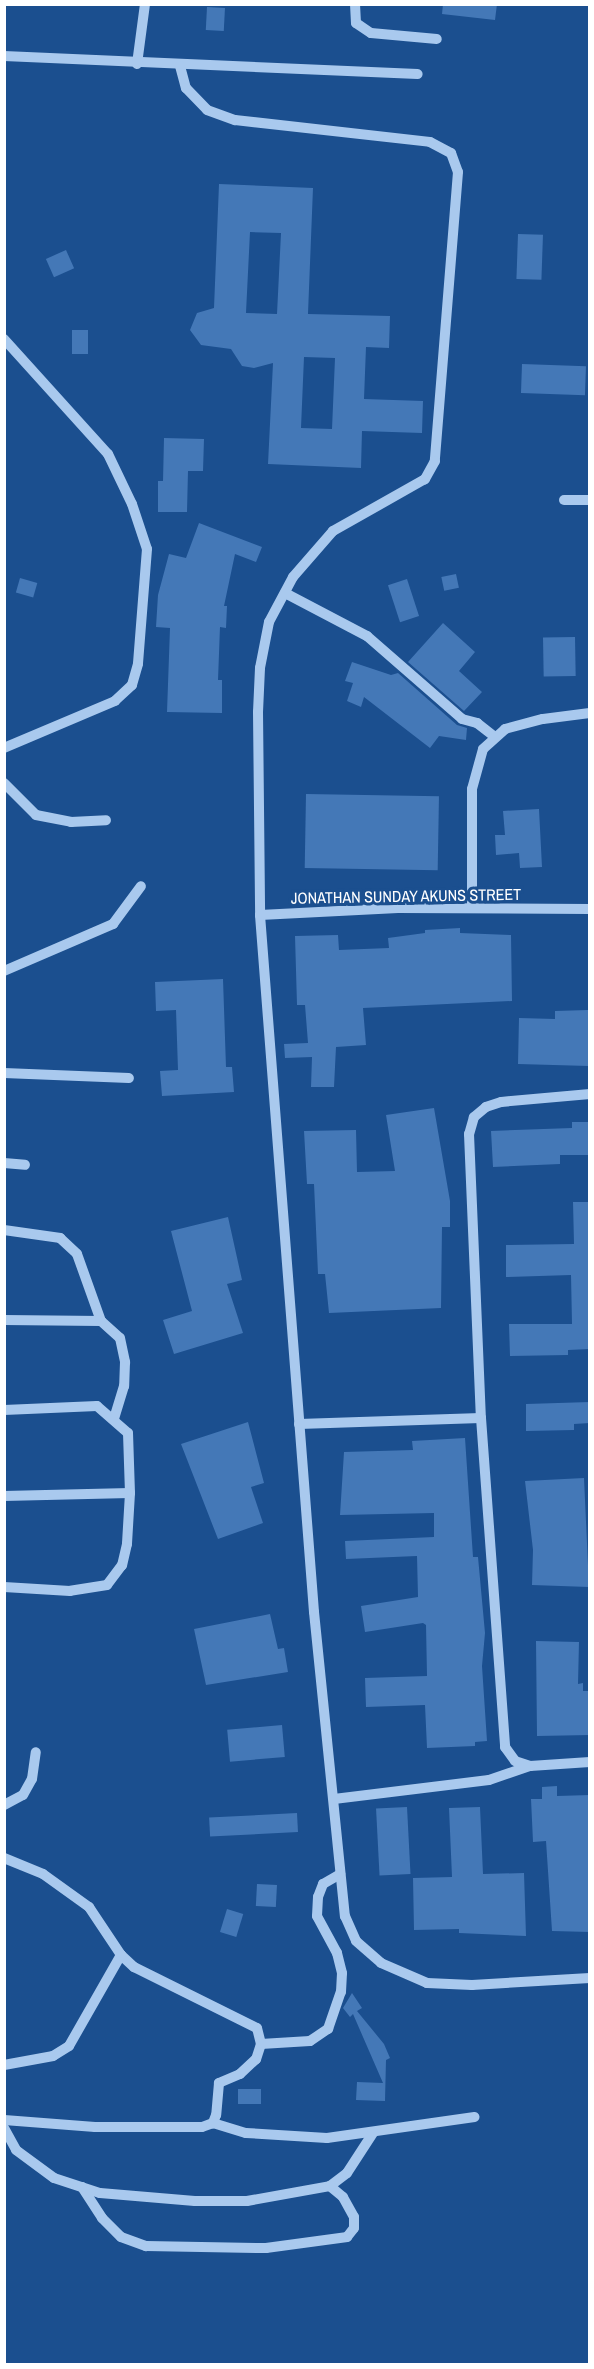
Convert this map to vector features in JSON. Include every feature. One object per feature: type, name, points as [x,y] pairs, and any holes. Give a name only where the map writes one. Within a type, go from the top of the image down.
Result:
[{"type":"street","points":[[137,64],[145,4]]},
{"type":"street","points":[[355,4],[356,22],[371,33],[436,39]]},
{"type":"street","points":[[4,56],[180,66],[418,74]]},
{"type":"street","points":[[180,66],[186,88],[207,110],[226,117],[430,142],[451,153],[458,172],[435,460],[425,479],[333,531],[309,556],[285,592],[269,622],[260,668],[260,915],[299,1424],[345,1916],[356,1941],[381,1963],[427,1983],[472,1985],[590,1978]]},
{"type":"street","points":[[4,339],[108,454],[132,504],[147,549],[138,664],[132,686],[115,701],[4,748]]},
{"type":"street","points":[[564,500],[590,500]]},
{"type":"street","points":[[285,592],[367,636],[462,719],[477,723],[495,737]]},
{"type":"street","points":[[472,908],[472,789],[483,749],[505,729],[543,718],[590,714]]},
{"type":"street","points":[[4,783],[36,815],[70,822],[106,820]]},
{"type":"street","points":[[4,971],[113,924],[141,886]]},
{"type":"street","name":"JONATHAN SUNDAY AKUNS STREET","points":[[260,915],[472,908],[590,909]]},
{"type":"street","points":[[4,1073],[129,1078]]},
{"type":"street","points":[[530,1766],[515,1761],[506,1747],[481,1418],[469,1134],[474,1118],[486,1107],[501,1102],[590,1095]]},
{"type":"street","points":[[4,1163],[25,1164]]},
{"type":"street","points":[[4,1230],[60,1238],[77,1254],[101,1321],[120,1338],[125,1362],[124,1386],[114,1418]]},
{"type":"street","points":[[4,1320],[101,1321]]},
{"type":"street","points":[[4,1410],[97,1406],[114,1418],[128,1433],[130,1493],[127,1544],[122,1565],[107,1584],[70,1591],[4,1587]]},
{"type":"street","points":[[299,1424],[481,1418]]},
{"type":"street","points":[[4,1496],[130,1493]]},
{"type":"street","points":[[4,1805],[23,1795],[32,1779],[36,1752]]},
{"type":"street","points":[[334,1799],[489,1780],[530,1766],[590,1762]]},
{"type":"street","points":[[4,1858],[42,1874],[89,1907],[121,1955],[134,1967],[256,2028],[261,2044],[256,2059],[240,2074],[219,2083],[213,2122]]},
{"type":"street","points":[[261,2044],[310,2041],[328,2029],[341,1992],[342,1973],[337,1953],[318,1916],[318,1897],[323,1884],[340,1874]]},
{"type":"street","points":[[4,2065],[53,2056],[69,2046],[121,1955]]},
{"type":"street","points":[[4,2120],[157,2128],[202,2127],[213,2122],[246,2133],[327,2138],[475,2117]]},
{"type":"street","points":[[4,2128],[16,2150],[54,2178],[100,2193],[248,2201],[330,2186],[347,2173],[373,2133]]},
{"type":"street","points":[[82,2187],[102,2217],[121,2237],[146,2246],[266,2248],[347,2237],[354,2228],[354,2217],[343,2197],[330,2186]]},
{"type":"building","points":[[443,4],[497,4],[495,20],[442,14]]},
{"type":"building","points":[[207,7],[225,8],[224,31],[206,30]]},
{"type":"building","points":[[219,184],[313,188],[308,314],[390,316],[389,348],[366,347],[364,399],[423,401],[422,433],[362,431],[361,468],[268,464],[273,363],[254,368],[242,366],[231,349],[201,345],[190,330],[197,313],[214,308]],"holes":[[[250,232],[281,233],[277,314],[246,313]],[[304,357],[335,358],[332,429],[301,428]]]},
{"type":"building","points":[[518,234],[543,235],[541,280],[516,279]]},
{"type":"building","points":[[66,250],[74,268],[54,277],[46,259]]},
{"type":"building","points":[[72,330],[88,330],[88,354],[72,354]]},
{"type":"building","points":[[522,364],[586,366],[585,395],[521,393]]},
{"type":"building","points":[[164,438],[204,439],[203,471],[188,471],[187,512],[158,512],[158,481],[163,481]]},
{"type":"building","points":[[199,523],[262,547],[256,562],[235,554],[224,606],[227,606],[226,628],[220,627],[218,680],[222,680],[222,713],[167,712],[170,628],[156,627],[158,595],[169,554],[186,558]]},
{"type":"building","points":[[456,574],[459,588],[444,591],[441,577]]},
{"type":"building","points":[[20,578],[37,583],[33,597],[16,592]]},
{"type":"building","points":[[407,579],[419,616],[400,622],[388,585]]},
{"type":"building","points":[[443,623],[475,652],[459,671],[482,692],[464,711],[408,662]]},
{"type":"building","points":[[575,637],[576,676],[544,677],[543,638]]},
{"type":"building","points":[[352,662],[391,675],[398,673],[457,725],[467,728],[466,740],[439,736],[430,748],[364,697],[361,707],[347,701],[353,683],[345,681]]},
{"type":"building","points":[[306,794],[439,796],[438,870],[305,868]]},
{"type":"building","points":[[539,809],[542,867],[520,868],[519,853],[496,855],[495,835],[505,835],[503,811]]},
{"type":"building","points":[[460,928],[460,933],[511,935],[512,1001],[363,1008],[366,1045],[336,1047],[334,1087],[311,1087],[312,1057],[285,1058],[284,1044],[308,1043],[305,1005],[297,1005],[295,936],[338,935],[339,950],[389,948],[388,938],[425,933],[425,930]]},
{"type":"building","points":[[223,979],[226,1067],[232,1067],[234,1092],[162,1096],[160,1071],[178,1070],[176,1010],[156,1011],[155,982]]},
{"type":"building","points":[[588,1010],[589,1066],[518,1064],[519,1018],[555,1019],[555,1011]]},
{"type":"building","points":[[434,1108],[450,1201],[450,1227],[442,1227],[441,1308],[329,1313],[325,1274],[318,1274],[314,1184],[307,1184],[304,1131],[356,1130],[357,1172],[395,1171],[386,1115]]},
{"type":"building","points":[[572,1122],[590,1122],[590,1155],[560,1155],[560,1164],[493,1167],[491,1131],[572,1128]]},
{"type":"building","points":[[573,1202],[590,1202],[590,1349],[568,1350],[568,1355],[510,1356],[509,1324],[572,1324],[571,1275],[506,1277],[506,1245],[574,1244]]},
{"type":"building","points":[[228,1217],[242,1280],[227,1284],[243,1333],[174,1354],[163,1320],[192,1311],[171,1231]]},
{"type":"building","points":[[590,1402],[590,1423],[574,1424],[574,1430],[526,1431],[526,1404]]},
{"type":"building","points":[[248,1422],[264,1483],[251,1487],[263,1523],[218,1539],[181,1444]]},
{"type":"building","points":[[465,1438],[473,1557],[478,1557],[485,1633],[482,1666],[487,1741],[475,1742],[475,1746],[427,1748],[425,1705],[366,1707],[365,1678],[427,1676],[426,1625],[423,1623],[365,1632],[361,1606],[418,1597],[417,1556],[346,1559],[345,1541],[434,1537],[434,1513],[340,1515],[344,1452],[413,1450],[412,1441]]},
{"type":"building","points":[[584,1478],[589,1587],[532,1585],[533,1550],[525,1481]]},
{"type":"building","points":[[270,1614],[278,1649],[284,1648],[288,1672],[206,1685],[194,1629]]},
{"type":"building","points":[[536,1641],[579,1642],[578,1684],[583,1683],[583,1691],[590,1691],[590,1735],[537,1736]]},
{"type":"building","points":[[282,1725],[285,1757],[230,1762],[227,1730]]},
{"type":"building","points":[[557,1786],[557,1796],[590,1795],[590,1932],[552,1931],[546,1841],[533,1842],[531,1799],[542,1799],[542,1787]]},
{"type":"building","points":[[407,1807],[411,1874],[380,1876],[376,1809]]},
{"type":"building","points":[[480,1807],[483,1874],[524,1873],[526,1936],[459,1933],[459,1929],[414,1930],[413,1878],[452,1877],[449,1808]]},
{"type":"building","points":[[297,1813],[298,1832],[210,1837],[209,1818]]},
{"type":"building","points":[[257,1884],[277,1885],[276,1907],[256,1906]]},
{"type":"building","points":[[227,1909],[243,1914],[236,1937],[220,1932]]},
{"type":"building","points":[[352,1993],[362,2008],[357,2011],[384,2044],[390,2058],[386,2060],[385,2101],[356,2100],[357,2082],[383,2083],[353,2014],[350,2017],[343,2008]]},
{"type":"building","points":[[238,2089],[261,2089],[261,2104],[238,2104]]}]
